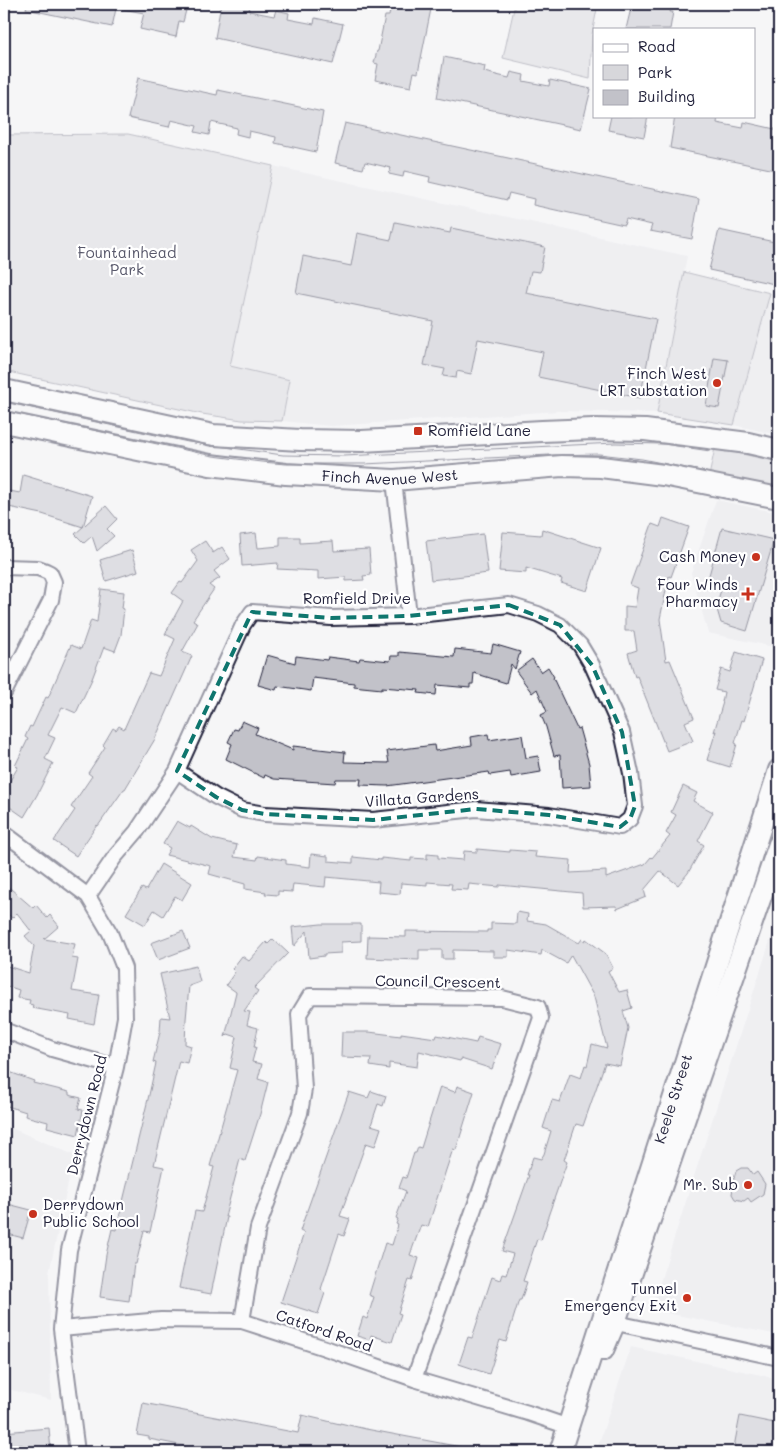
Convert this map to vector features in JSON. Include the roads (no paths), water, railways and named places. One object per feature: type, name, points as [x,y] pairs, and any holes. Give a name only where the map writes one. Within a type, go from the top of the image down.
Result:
[{"type":"main road","points":[[4,390],[213,435],[362,441],[542,430],[645,430],[748,443],[779,450]]},
{"type":"main road","name":"Finch Avenue West","points":[[4,422],[210,465],[286,474],[394,480],[525,468],[562,466],[601,467],[663,475],[779,498]]},
{"type":"main road","name":"Keele Street","points":[[608,1321],[779,770]]},
{"type":"main road","name":"Keele Street","points":[[560,1452],[779,844]]},
{"type":"street","points":[[394,480],[409,616]]},
{"type":"street","points":[[4,567],[38,568],[50,573],[54,582],[51,600],[4,693]]},
{"type":"street","name":"Romfield Drive","points":[[88,896],[114,858],[137,831],[177,771],[243,625],[252,612],[331,618],[409,616],[509,605],[538,614],[560,626],[580,645],[592,665],[622,732],[631,773],[634,806],[630,819],[620,827]]},
{"type":"street","name":"Villata Gardens","points":[[177,771],[216,797],[242,810],[265,814],[373,820],[476,809],[549,815],[620,827]]},
{"type":"street","name":"Derrydown Road","points":[[4,833],[88,896],[110,933],[124,968],[126,1017],[116,1067],[69,1250],[61,1329],[77,1452]]},
{"type":"street","name":"Council Crescent","points":[[242,1321],[258,1228],[300,1113],[304,1089],[299,1014],[310,996],[502,998],[538,1007],[541,1018],[414,1379]]},
{"type":"street","points":[[4,1030],[52,1049],[116,1067]]},
{"type":"street","name":"Catford Road","points":[[61,1329],[161,1320],[242,1321],[414,1379],[568,1427]]},
{"type":"street","points":[[608,1321],[779,1358]]},
{"type":"tram line","points":[[4,402],[188,442],[283,455],[344,456],[615,443],[663,444],[710,451]]},
{"type":"tram line","points":[[4,411],[213,456],[261,462],[286,464],[364,464],[599,454],[642,459],[706,472]]},
{"type":"place","name":"Finch West LRT substation","points":[[717,383]]},
{"type":"place","name":"Romfield Lane","points":[[418,431]]},
{"type":"place","name":"Cash Money","points":[[756,557]]},
{"type":"place","name":"Four Winds Pharmacy","points":[[748,594]]},
{"type":"place","name":"Mr. Sub","points":[[748,1185]]},
{"type":"place","name":"Derrydown Public School","points":[[33,1214]]},
{"type":"place","name":"Tunnel Emergency Exit","points":[[687,1298]]},
{"type":"park label","name":"Fountainhead Park","points":[[127,262]]}]
